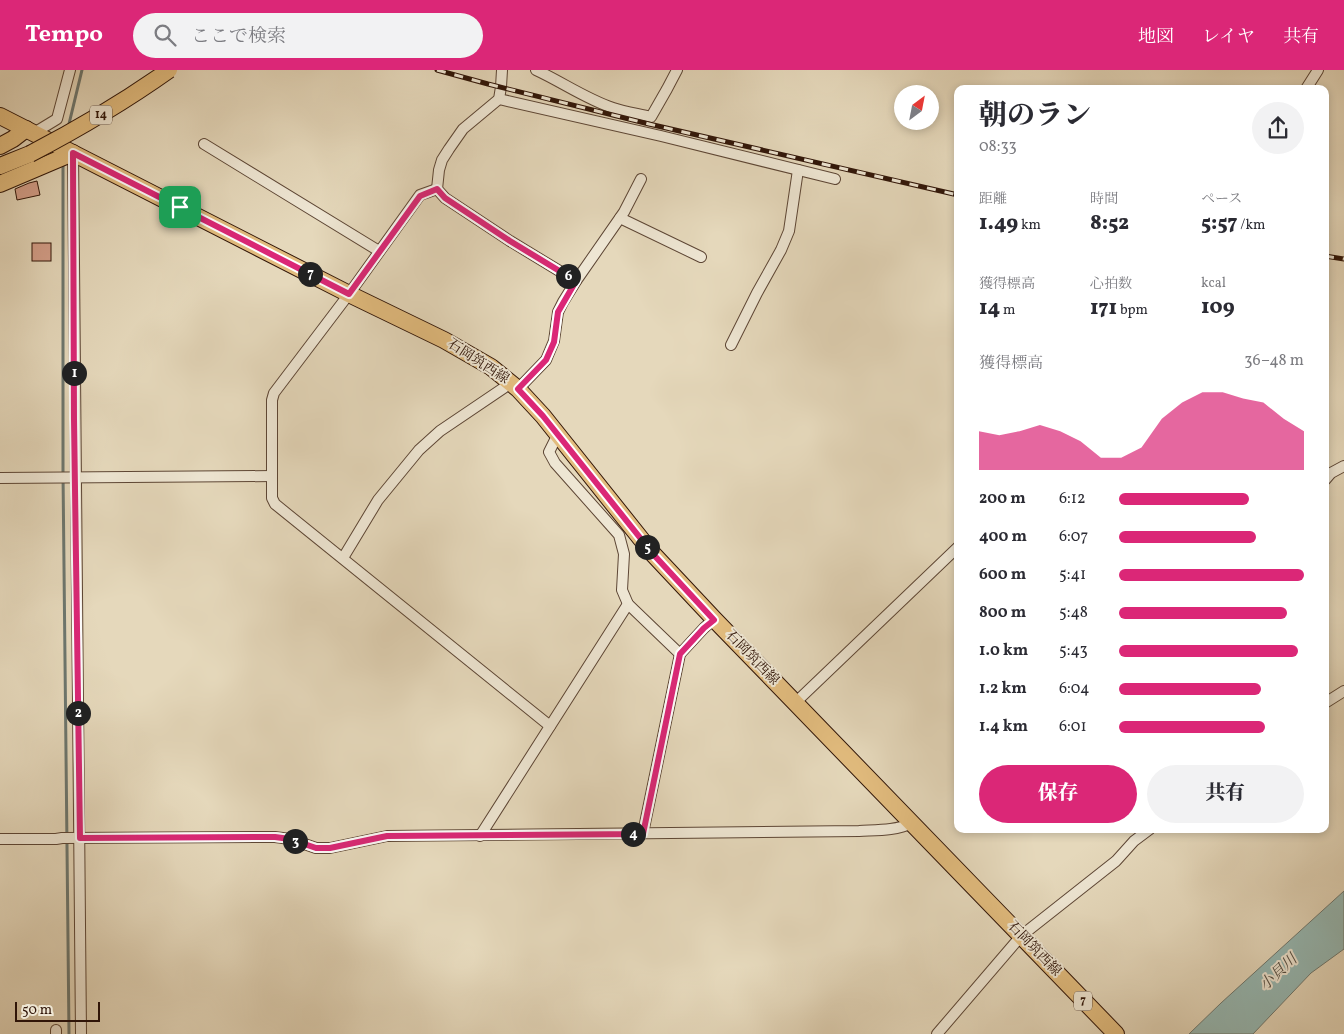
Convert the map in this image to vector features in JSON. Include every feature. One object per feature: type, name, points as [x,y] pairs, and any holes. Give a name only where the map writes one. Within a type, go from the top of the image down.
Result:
[{"type":"main road","name":"14","points":[[0,166],[30,154],[76,130],[169,70]]},
{"type":"main road","name":"石岡筑西線","points":[[0,116],[460,349],[491,367],[515,386],[558,434],[653,554],[714,620],[1116,1034]]},
{"type":"main road","points":[[0,146],[30,131]]},
{"type":"main road","points":[[0,184],[73,153]]},
{"type":"street","points":[[30,131],[57,120],[70,70]]},
{"type":"street","points":[[502,70],[499,99],[463,129],[449,149],[442,160],[437,189],[445,198],[510,241],[576,281]]},
{"type":"street","points":[[536,70],[614,109],[651,116],[668,90],[677,70]]},
{"type":"street","points":[[1309,85],[1318,70]]},
{"type":"street","points":[[499,99],[835,179]]},
{"type":"street","points":[[204,144],[379,251]]},
{"type":"street","points":[[73,153],[72,478],[81,1034]]},
{"type":"street","points":[[731,345],[781,250],[788,231],[798,170]]},
{"type":"street","points":[[343,558],[378,500],[419,450],[440,431],[515,386],[546,360],[554,342],[558,312],[576,281],[620,218],[641,179]]},
{"type":"street","points":[[437,189],[420,196],[274,393],[272,400],[272,498],[275,504],[550,726]]},
{"type":"street","points":[[620,218],[701,257]]},
{"type":"street","points":[[558,434],[549,452],[555,463],[619,534],[624,554],[622,590],[628,604],[680,654]]},
{"type":"street","points":[[1329,475],[1344,466]]},
{"type":"street","points":[[0,478],[272,476]]},
{"type":"street","points":[[795,703],[954,551]]},
{"type":"street","points":[[480,836],[628,604]]},
{"type":"street","points":[[643,834],[680,654],[714,620]]},
{"type":"street","points":[[1329,700],[1344,690]]},
{"type":"street","points":[[0,839],[275,837],[290,839],[316,848],[330,848],[387,836],[859,831],[891,829],[912,823]]},
{"type":"street","points":[[937,1034],[1021,936],[1116,861],[1134,841],[1145,833]]},
{"type":"water","name":"小貝川","points":[[1344,891],[1344,949],[1311,973],[1253,1034],[1189,1034],[1221,1003]]},
{"type":"building","points":[[37,181],[40,195],[17,200],[15,189]]},
{"type":"building","points":[[32,243],[51,243],[51,261],[32,261]]},
{"type":"waterway","points":[[68,128],[82,70]]},
{"type":"waterway","points":[[63,165],[63,473],[69,1034]]},
{"type":"railway","points":[[437,70],[649,124],[954,194]]},
{"type":"railway","points":[[1329,257],[1344,259]]},
{"type":"route","points":[[73,153],[180,207],[349,294],[420,196],[437,189],[445,198],[510,241],[576,281],[558,312],[554,342],[546,360],[518,389],[543,416],[653,554],[714,620],[680,654],[643,834],[387,836],[330,848],[316,848],[290,839],[275,837],[80,838],[74,419],[73,153]]}]
